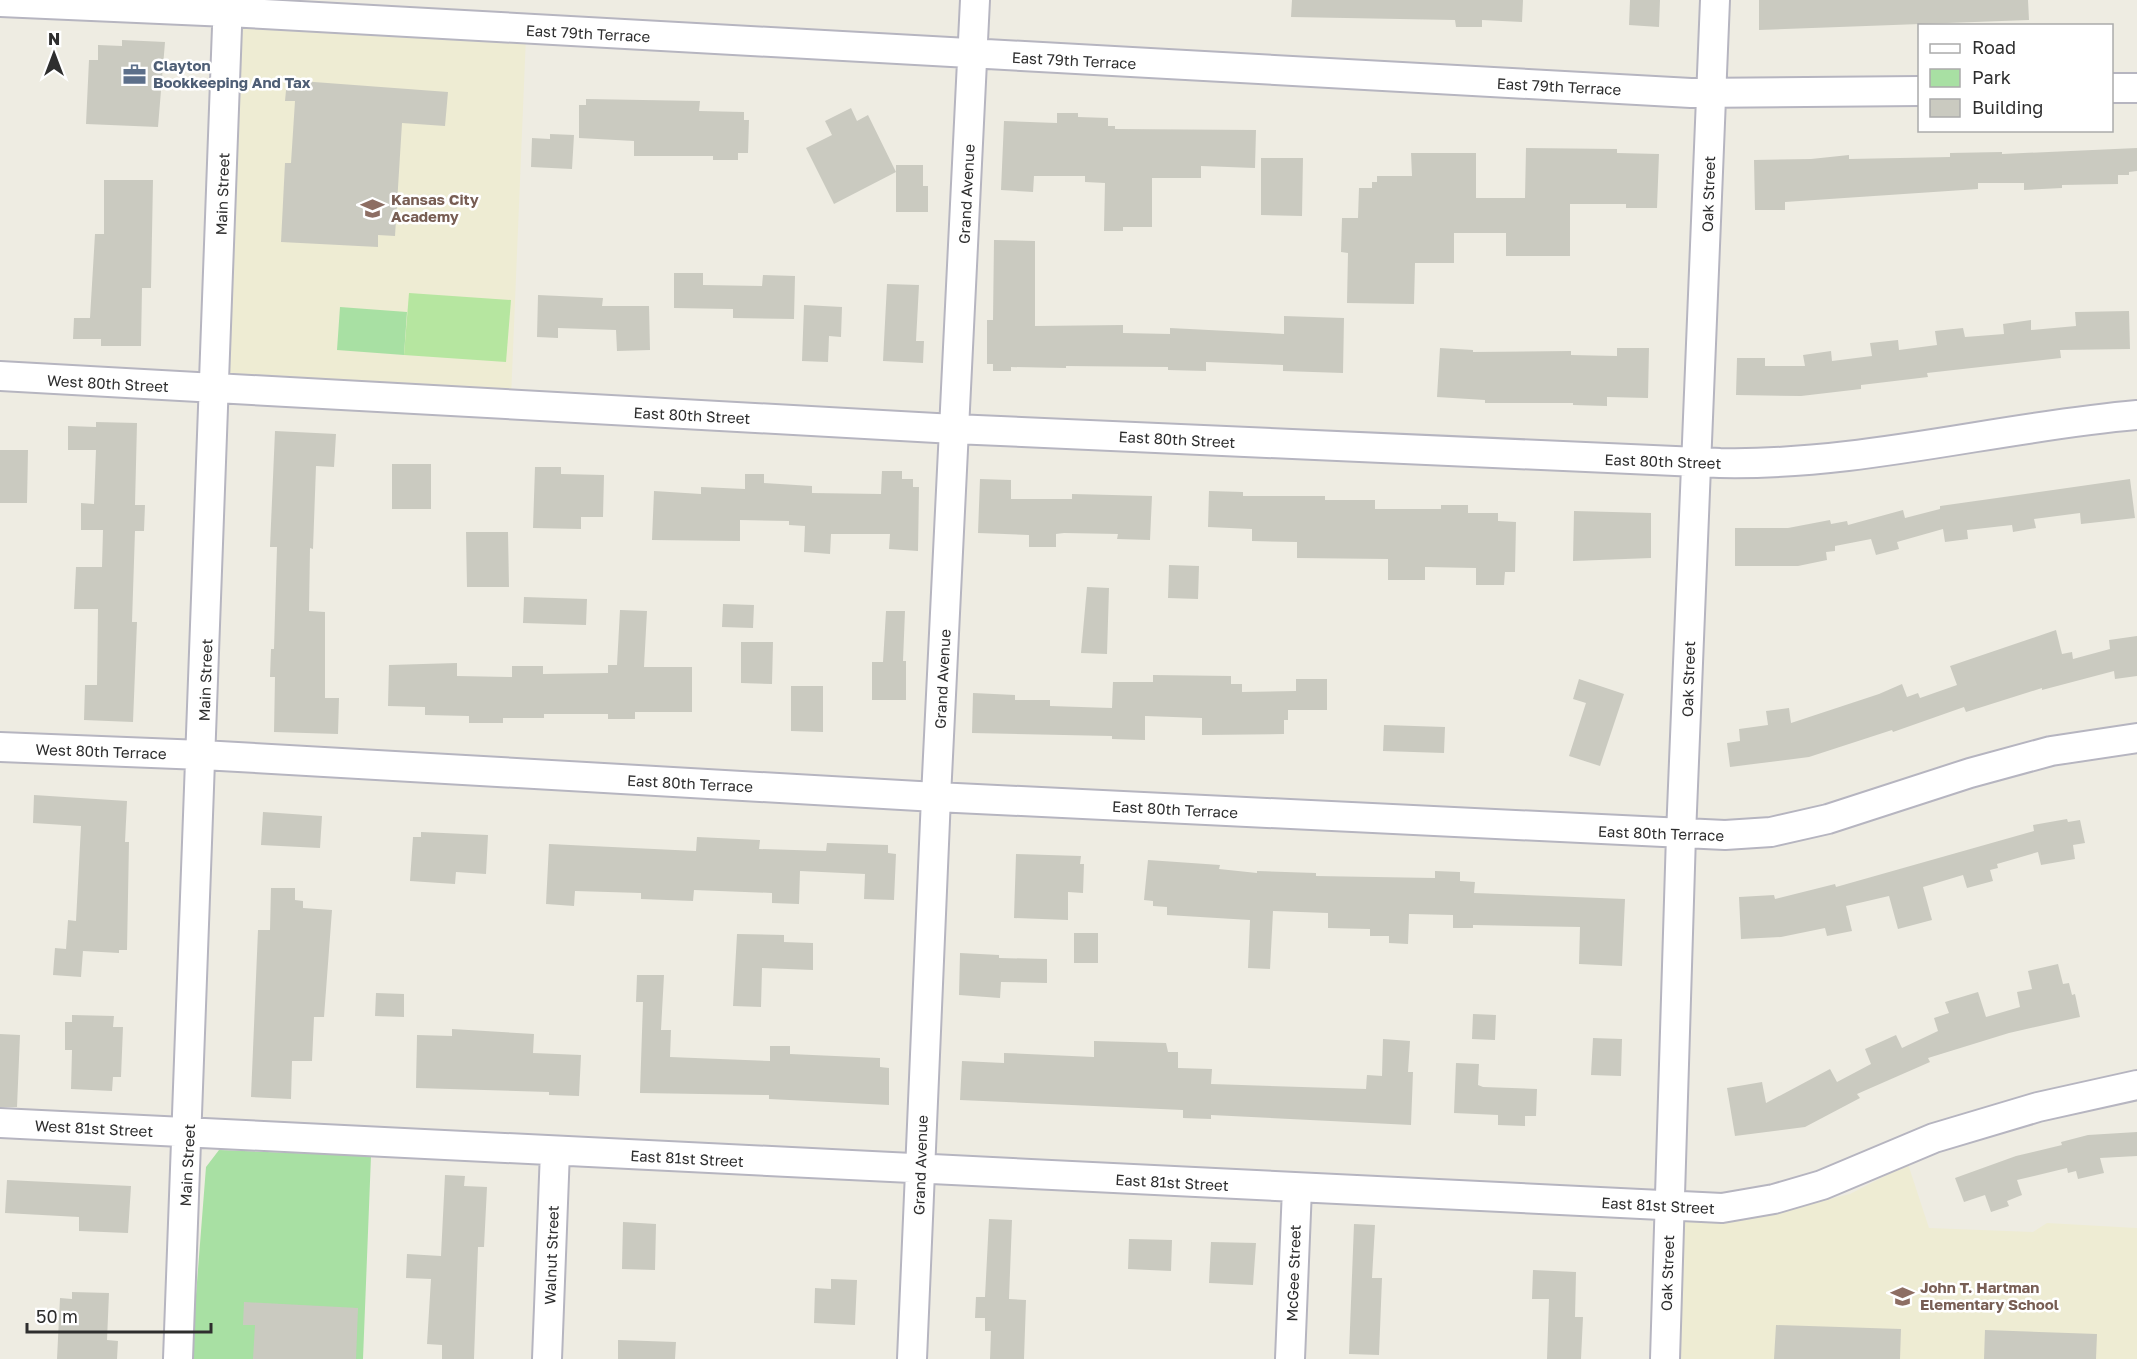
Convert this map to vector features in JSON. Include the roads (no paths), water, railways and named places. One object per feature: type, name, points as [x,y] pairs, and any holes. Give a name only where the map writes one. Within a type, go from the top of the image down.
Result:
[{"type":"street","name":"Grand Avenue","points":[[912,1359],[936,797],[975,0]]},
{"type":"street","name":"Oak Street","points":[[1665,1359],[1681,835],[1715,0]]},
{"type":"street","name":"East 79th Terrace","points":[[0,2],[228,6],[972,55],[1712,94],[1918,91]]},
{"type":"street","name":"Main Street","points":[[178,1359],[189,1133],[228,6]]},
{"type":"street","points":[[2113,88],[2137,88]]},
{"type":"street","name":"West 80th Street","points":[[0,376],[215,389]]},
{"type":"street","name":"East 80th Street","points":[[215,389],[954,429],[1697,463],[1755,463],[1876,452],[2137,415]]},
{"type":"street","name":"East 80th Terrace","points":[[202,755],[936,797],[1681,835],[1771,832],[1828,819],[1970,773],[2051,751],[2137,738]]},
{"type":"street","name":"West 80th Terrace","points":[[0,747],[202,755]]},
{"type":"street","name":"East 81st Street","points":[[189,1133],[1722,1208],[1774,1199],[1822,1185],[1934,1138],[2038,1107],[2137,1085]]},
{"type":"street","name":"West 81st Street","points":[[0,1123],[189,1133]]},
{"type":"street","name":"Walnut Street","points":[[547,1359],[555,1151]]},
{"type":"street","name":"McGee Street","points":[[1290,1359],[1296,1188]]},
{"type":"place","name":"Clayton Bookkeeping And Tax","points":[[135,74]]},
{"type":"place","name":"Kansas City Academy","points":[[373,208]]},
{"type":"place","name":"John T. Hartman Elementary School","points":[[1902,1296]]}]
